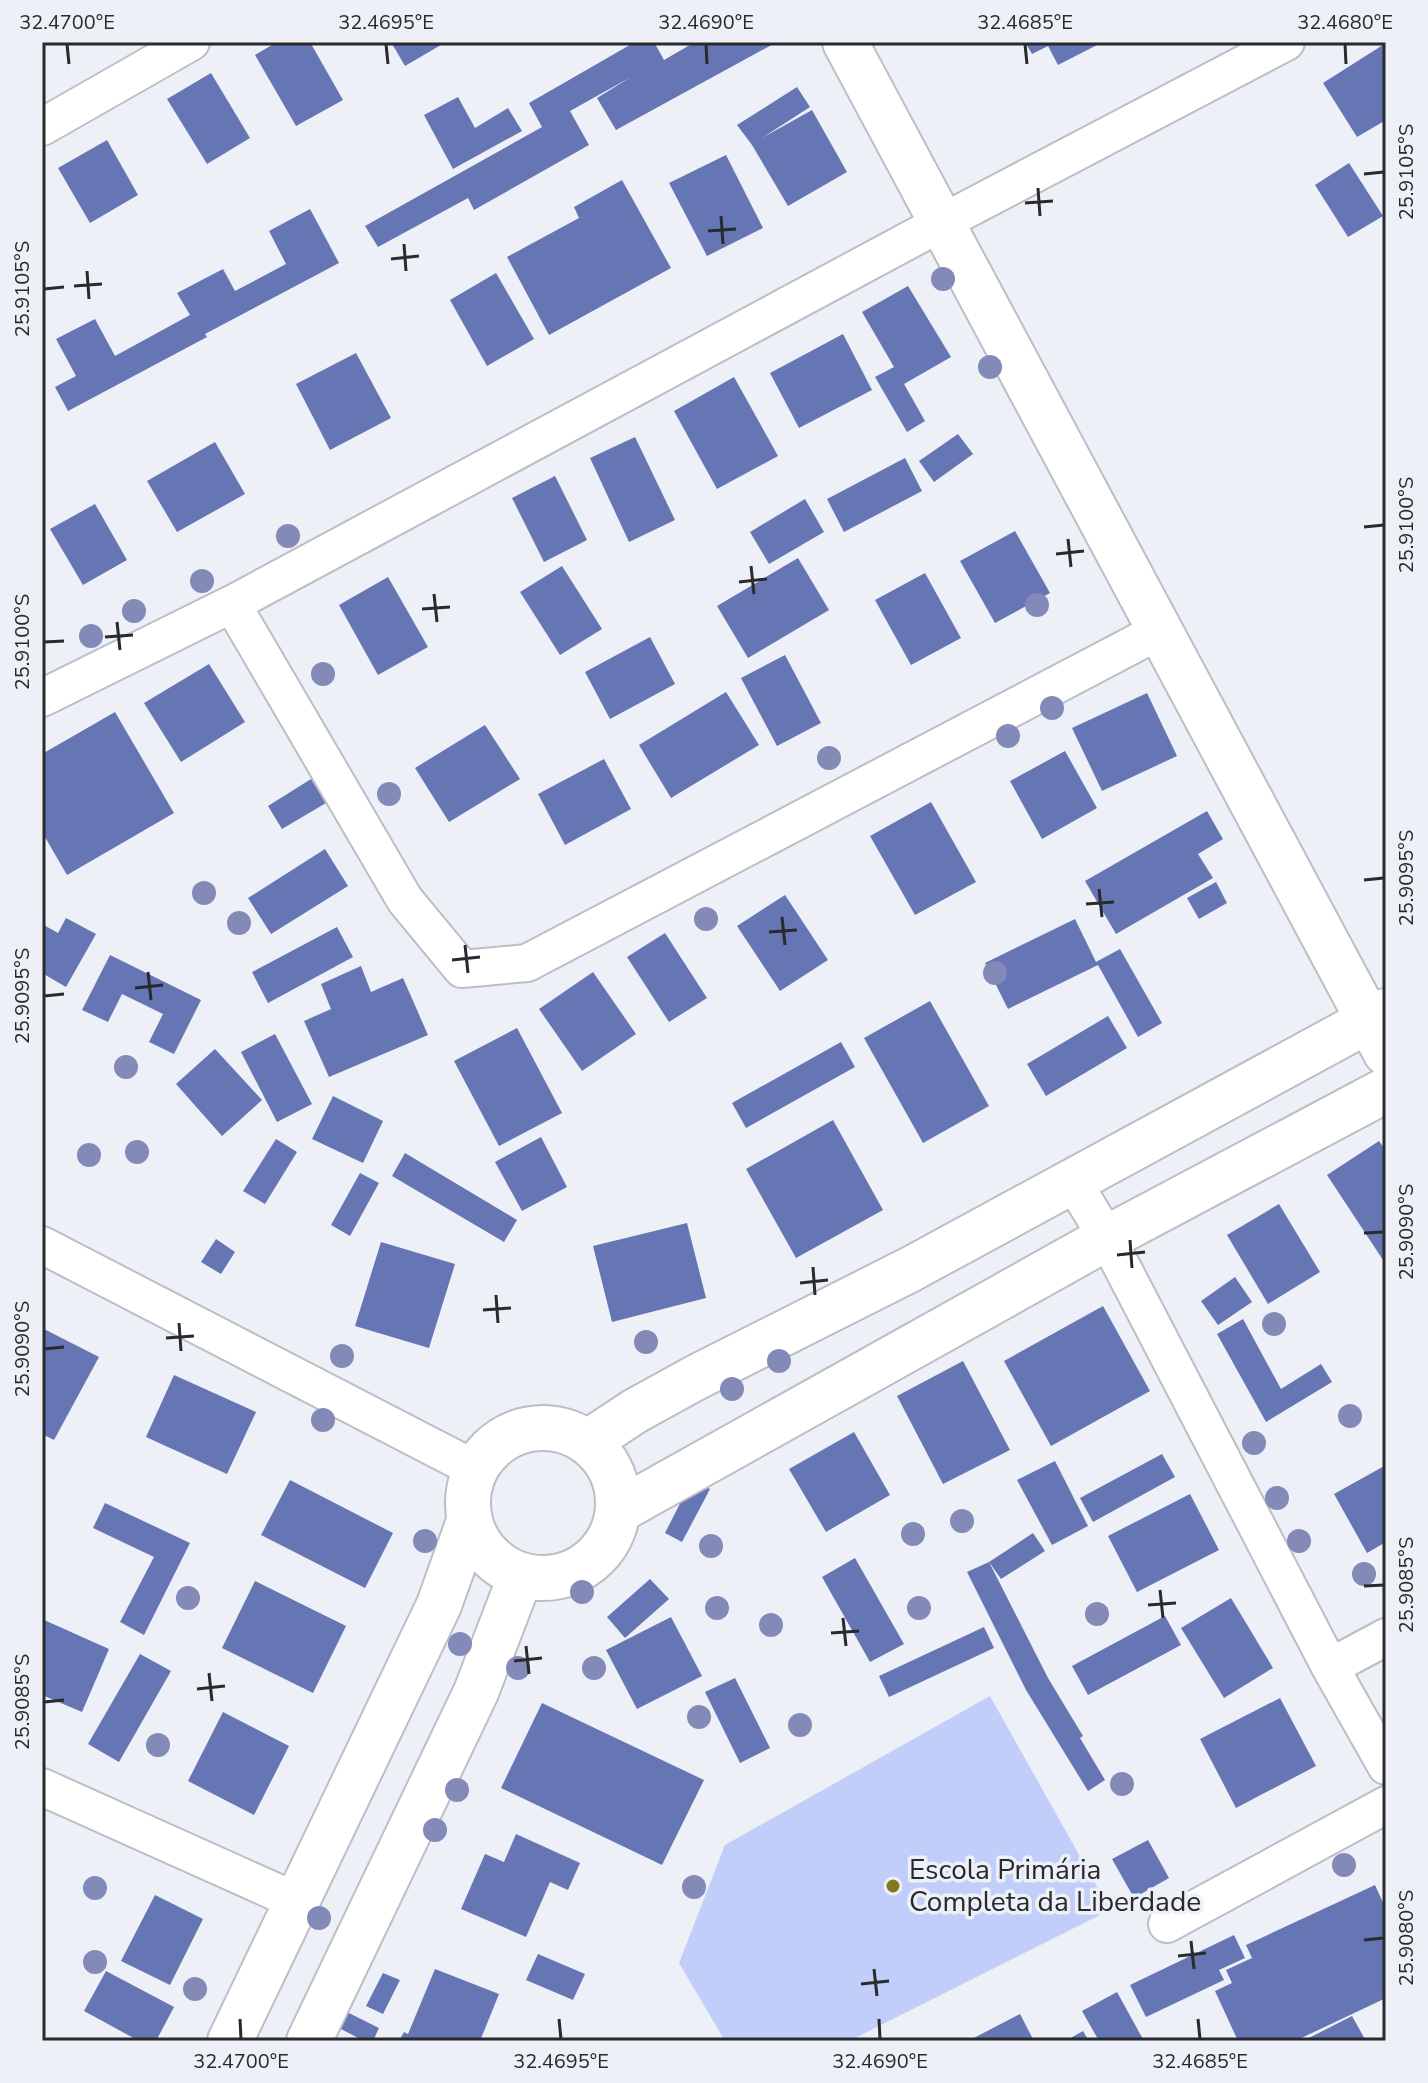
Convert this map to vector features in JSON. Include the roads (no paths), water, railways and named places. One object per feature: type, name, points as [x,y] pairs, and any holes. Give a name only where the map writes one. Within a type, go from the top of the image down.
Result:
[{"type":"street","points":[[42,127],[152,52],[191,42]]},
{"type":"street","points":[[588,1442],[635,1411],[695,1378],[911,1269],[1072,1180],[1380,1028],[1159,631],[845,42]]},
{"type":"street","points":[[42,698],[232,604],[941,223],[1286,42]]},
{"type":"street","points":[[232,604],[405,900],[462,969],[527,963],[1159,631]]},
{"type":"street","points":[[618,1511],[1107,1238],[1386,1090]]},
{"type":"street","points":[[1072,1180],[1107,1238],[1330,1667],[1386,1766]]},
{"type":"street","points":[[42,1245],[475,1469]]},
{"type":"street","points":[[230,2041],[439,1605],[469,1521],[468,1494],[475,1469],[491,1448],[513,1433],[539,1427],[564,1430],[588,1442],[606,1461],[617,1485],[618,1511],[611,1537],[595,1558],[574,1572],[547,1578],[521,1575],[498,1563],[480,1544],[469,1521]]},
{"type":"street","points":[[309,2041],[476,1692],[521,1575]]},
{"type":"street","points":[[1330,1667],[1386,1637]]},
{"type":"street","points":[[42,1787],[296,1901]]},
{"type":"street","points":[[1167,1924],[1386,1805]]},
{"type":"place","name":"Escola Primária Completa da Liberdade","points":[[893,1886]]}]
